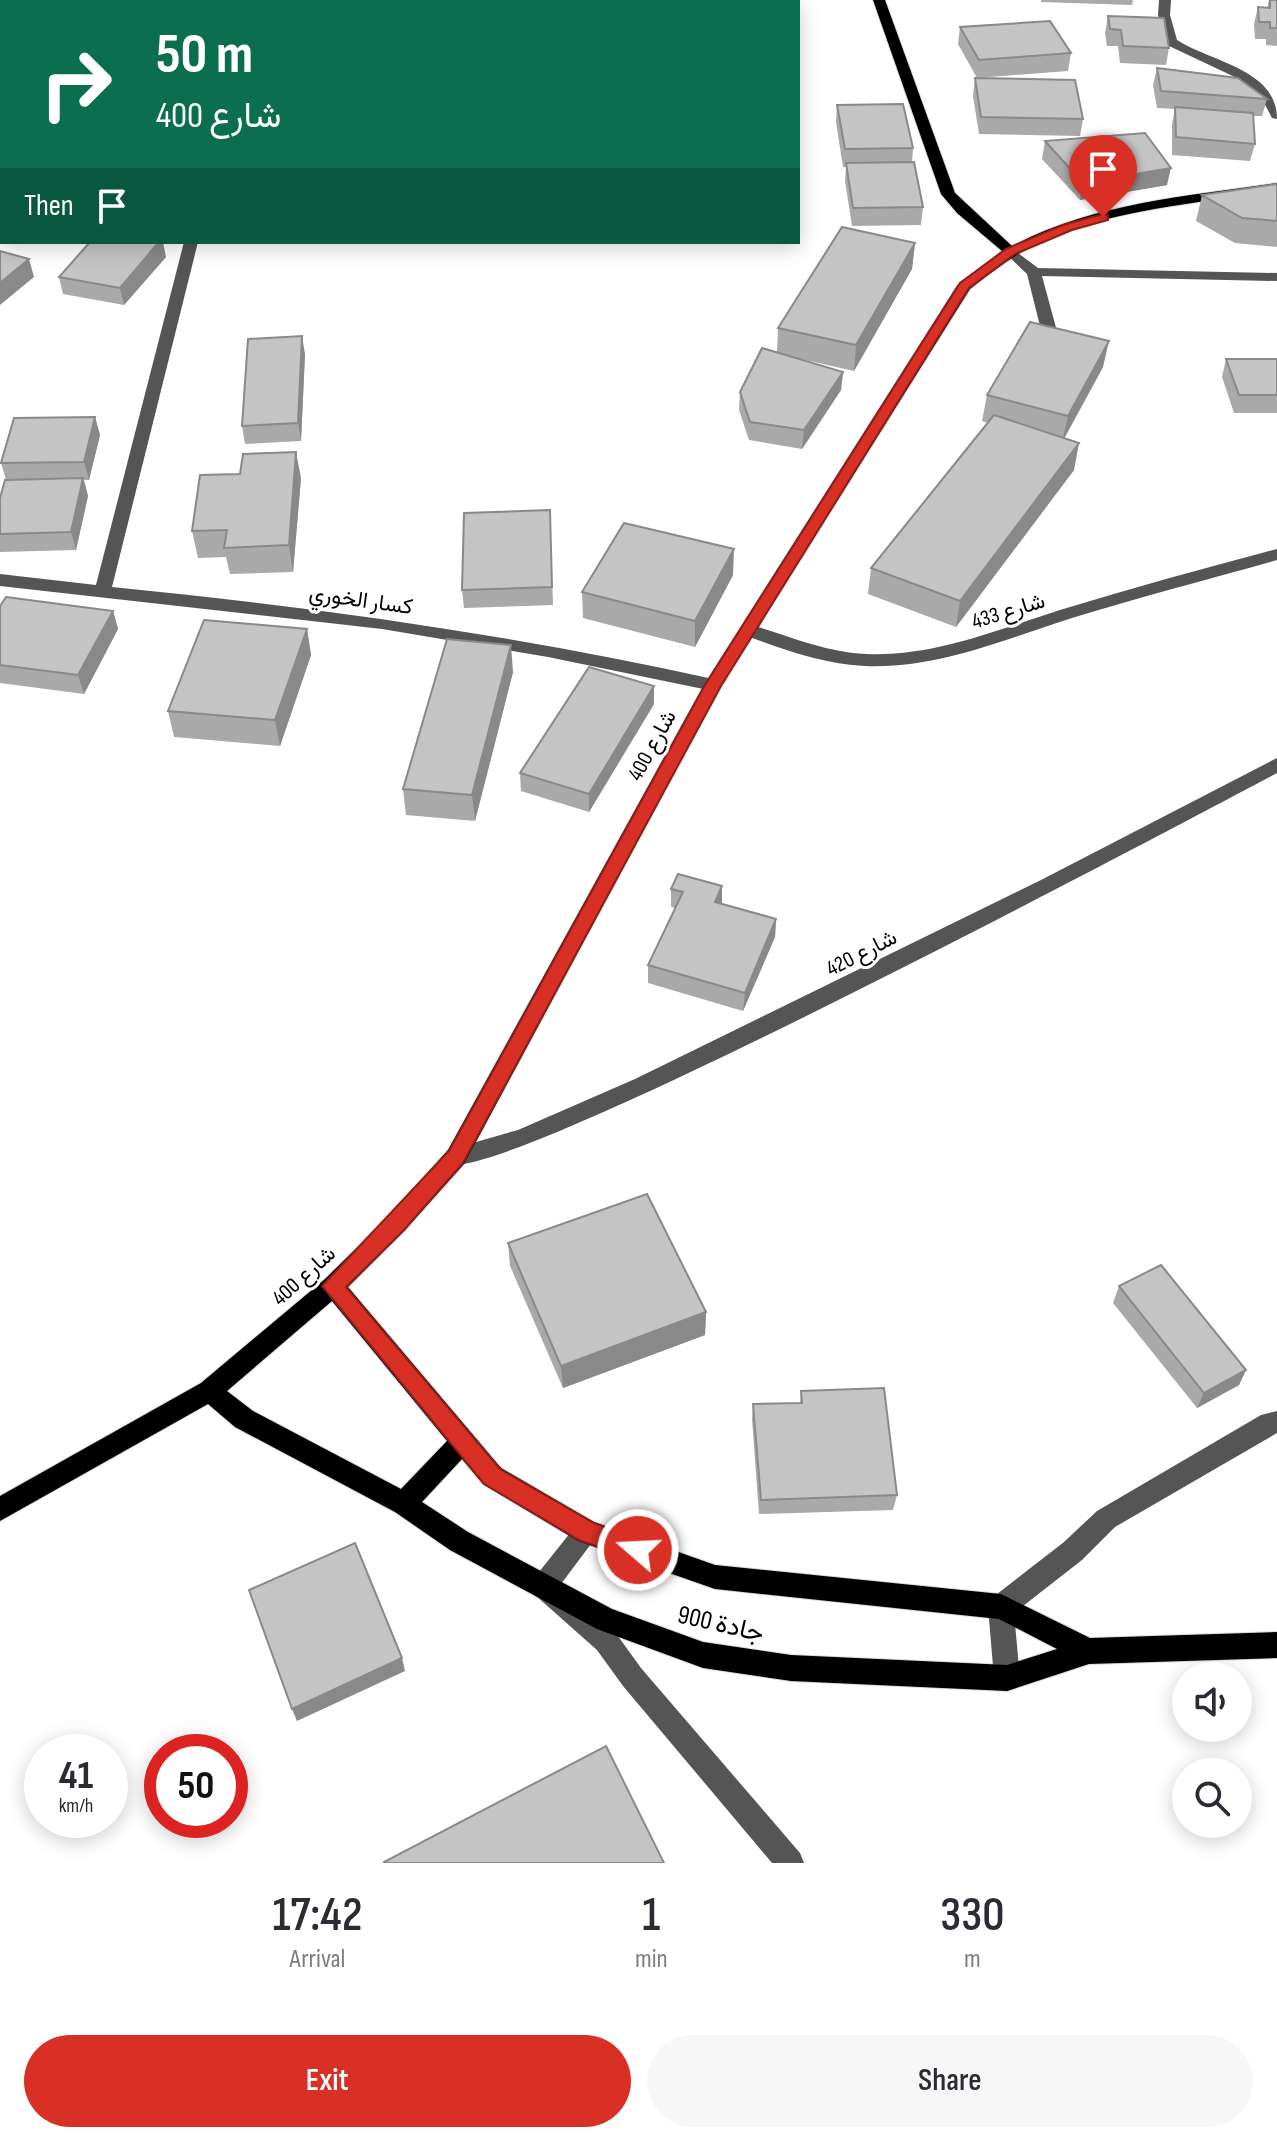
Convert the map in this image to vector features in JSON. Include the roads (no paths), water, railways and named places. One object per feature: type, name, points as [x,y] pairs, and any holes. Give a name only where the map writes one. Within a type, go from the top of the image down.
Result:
[{"type":"main road","points":[[879,0],[948,194],[964,214],[998,238],[1010,251]]},
{"type":"main road","name":"شارع 400","points":[[0,1509],[209,1391],[333,1286],[397,1223],[456,1157],[713,685],[964,286],[1010,251],[1068,227],[1103,217],[1277,187]]},
{"type":"main road","name":"جادة 900","points":[[333,1286],[492,1476],[587,1532],[715,1577],[1001,1607],[1089,1651]]},
{"type":"main road","name":"جادة 900","points":[[209,1391],[244,1419],[404,1504],[459,1541],[606,1620],[703,1655],[791,1668],[1007,1678],[1089,1651],[1277,1645]]},
{"type":"main road","points":[[404,1504],[463,1441]]},
{"type":"street","points":[[1165,0],[1164,15],[1171,42],[1188,55],[1248,76],[1269,97],[1277,115]]},
{"type":"street","points":[[103,590],[190,244]]},
{"type":"street","points":[[1010,251],[1034,272],[1053,346]]},
{"type":"street","points":[[1034,272],[1277,277]]},
{"type":"street","name":"شارع 433","points":[[748,630],[789,645],[832,655],[867,660],[906,658],[999,637],[1088,607],[1277,554]]},
{"type":"street","name":"كسار الخوري","points":[[0,580],[434,631],[535,647],[713,685]]},
{"type":"street","name":"شارع 420","points":[[456,1157],[526,1136],[643,1085],[1048,885],[1277,765]]},
{"type":"street","points":[[1007,1678],[1001,1607],[1073,1551],[1106,1519],[1247,1435],[1277,1422]]},
{"type":"street","points":[[587,1532],[544,1586],[606,1641],[632,1677],[790,1863]]}]
